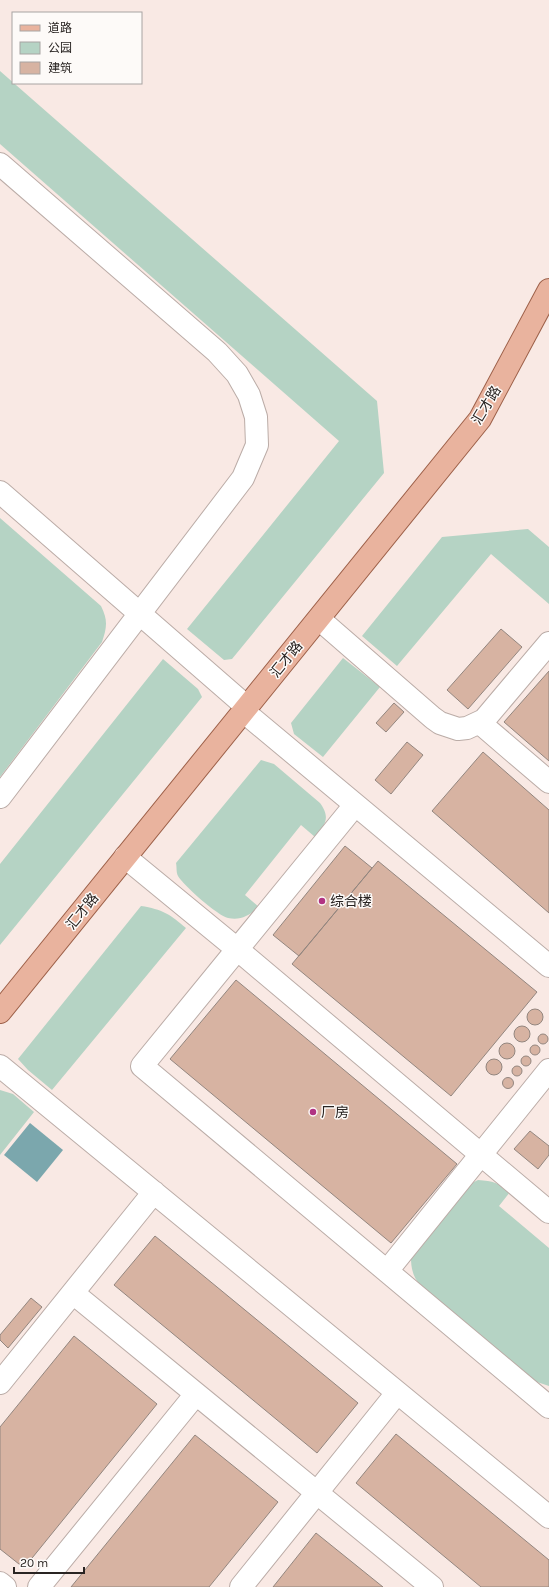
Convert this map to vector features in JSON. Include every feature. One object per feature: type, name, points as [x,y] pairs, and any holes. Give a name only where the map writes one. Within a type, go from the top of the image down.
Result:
[{"type":"main road","name":"汇才路","points":[[0,1012],[480,419],[549,290]]},
{"type":"lane","points":[[0,164],[217,352],[237,374],[249,394],[256,417],[257,445],[243,478],[0,797]]},
{"type":"lane","points":[[0,492],[140,614],[245,709],[355,804],[549,966]]},
{"type":"lane","points":[[319,618],[440,723],[458,729],[467,728],[484,720],[549,643]]},
{"type":"lane","points":[[480,722],[549,782]]},
{"type":"lane","points":[[355,804],[142,1066],[549,1408]]},
{"type":"lane","points":[[125,857],[237,949],[549,1212]]},
{"type":"lane","points":[[0,1066],[549,1517]]},
{"type":"lane","points":[[387,1271],[549,1070]]},
{"type":"lane","points":[[0,1384],[154,1192]]},
{"type":"lane","points":[[73,1293],[432,1587]]},
{"type":"lane","points":[[241,1587],[397,1393]]},
{"type":"lane","points":[[39,1587],[196,1394]]},
{"type":"lane","points":[[0,1583],[5,1587]]},
{"type":"green space","points":[[0,71],[12,82],[12,84],[15,84],[377,401],[384,473],[232,659],[224,660],[187,629],[339,441],[0,144]]},
{"type":"green space","points":[[0,518],[101,606],[105,615],[106,624],[102,642],[0,777]]},
{"type":"green space","points":[[528,529],[549,547],[549,604],[491,554],[397,666],[362,636],[442,537]]},
{"type":"green space","points":[[343,658],[380,687],[323,757],[294,734],[291,723]]},
{"type":"green space","points":[[163,659],[198,689],[202,697],[0,945],[0,864]]},
{"type":"green space","points":[[261,760],[274,764],[320,803],[326,817],[322,829],[315,837],[301,825],[245,895],[259,907],[245,917],[233,919],[223,916],[201,900],[178,876],[176,863]]},
{"type":"green space","points":[[141,906],[166,913],[186,928],[52,1090],[28,1070],[18,1059]]},
{"type":"green space","points":[[0,1090],[13,1094],[34,1112],[0,1155]]},
{"type":"green space","points":[[478,1180],[496,1183],[510,1192],[499,1206],[549,1248],[549,1386],[531,1380],[421,1286],[413,1273],[411,1257],[470,1184]]},
{"type":"water","points":[[30,1123],[63,1150],[37,1182],[4,1155]]},
{"type":"building","points":[[501,629],[522,647],[468,709],[447,690]]},
{"type":"building","points":[[549,671],[549,761],[504,722]]},
{"type":"building","points":[[394,703],[404,712],[386,732],[376,723]]},
{"type":"building","points":[[407,742],[423,755],[391,794],[375,780]]},
{"type":"building","points":[[483,752],[549,810],[549,913],[432,811]]},
{"type":"building","name":"综合楼","points":[[345,846],[372,868],[299,956],[273,935]]},
{"type":"building","points":[[378,861],[537,992],[451,1096],[292,964]]},
{"type":"building","name":"厂房","points":[[236,980],[457,1164],[391,1243],[170,1059]]},
{"type":"building","points":[[535,1009],[542,1014],[543,1017],[538,1024],[535,1025],[528,1020],[527,1017],[532,1010]]},
{"type":"building","points":[[522,1026],[529,1031],[530,1034],[525,1041],[522,1042],[515,1037],[514,1034],[519,1027]]},
{"type":"building","points":[[541,1034],[545,1034],[547,1035],[547,1043],[541,1044],[538,1041],[538,1037]]},
{"type":"building","points":[[507,1043],[514,1048],[515,1051],[510,1058],[507,1059],[500,1054],[499,1051],[504,1044]]},
{"type":"building","points":[[533,1045],[537,1045],[539,1046],[539,1054],[533,1055],[530,1052],[530,1048]]},
{"type":"building","points":[[524,1056],[528,1056],[530,1057],[530,1065],[524,1066],[521,1063],[521,1059]]},
{"type":"building","points":[[494,1059],[501,1064],[502,1067],[497,1074],[494,1075],[487,1070],[486,1067],[491,1060]]},
{"type":"building","points":[[515,1066],[519,1066],[521,1067],[521,1075],[515,1076],[512,1073],[512,1069]]},
{"type":"building","points":[[506,1078],[510,1078],[512,1079],[512,1087],[506,1088],[503,1085],[503,1081]]},
{"type":"building","points":[[530,1131],[549,1146],[549,1155],[538,1169],[514,1149]]},
{"type":"building","points":[[155,1236],[358,1403],[317,1453],[114,1285]]},
{"type":"building","points":[[31,1298],[42,1307],[8,1348],[0,1340],[0,1335]]},
{"type":"building","points":[[74,1336],[157,1404],[24,1568],[0,1549],[0,1427]]},
{"type":"building","points":[[396,1434],[549,1560],[549,1587],[481,1587],[356,1483]]},
{"type":"building","points":[[195,1435],[278,1502],[209,1587],[71,1587]]},
{"type":"building","points":[[316,1533],[383,1587],[273,1587]]},
{"type":"place","name":"综合楼","points":[[322,901]]},
{"type":"place","name":"厂房","points":[[313,1112]]}]
